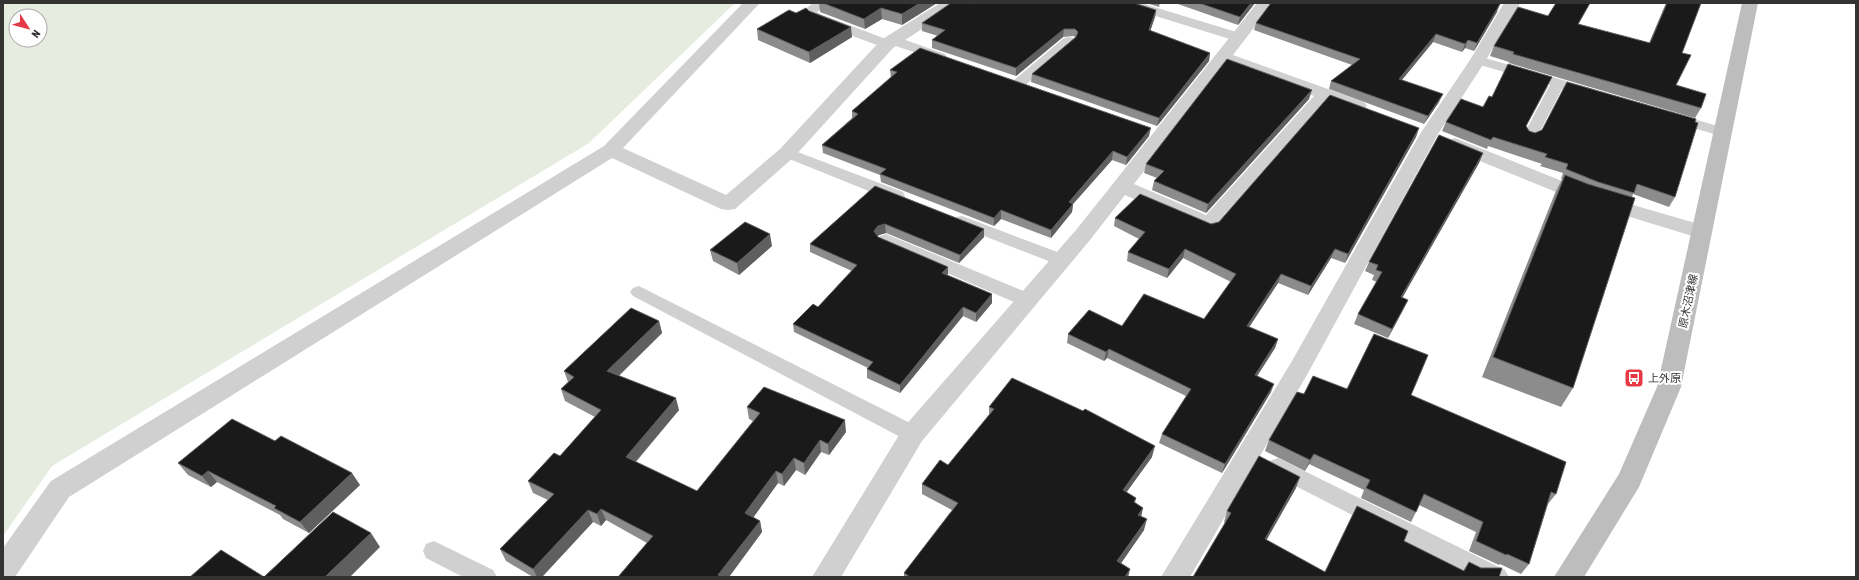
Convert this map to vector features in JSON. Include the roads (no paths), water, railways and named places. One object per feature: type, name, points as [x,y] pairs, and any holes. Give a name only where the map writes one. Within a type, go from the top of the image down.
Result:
[{"type":"main road","name":"原木沼津線","points":[[1568,577],[1630,479],[1669,387],[1750,3]]},
{"type":"street","points":[[3,571],[60,489],[611,150],[752,3]]},
{"type":"street","points":[[611,150],[728,204],[787,153],[890,42],[952,3]]},
{"type":"street","points":[[826,577],[913,434],[1062,260],[1122,186],[1155,132],[1223,57],[1265,3]]},
{"type":"street","points":[[1175,577],[1300,367],[1422,131],[1478,60],[1512,3]]},
{"type":"street","points":[[1223,57],[1377,114]]},
{"type":"street","points":[[1122,186],[1209,224],[1325,94]]},
{"type":"street","points":[[1422,131],[1586,197],[1702,232]]},
{"type":"lane","points":[[822,3],[810,10],[815,17],[951,61]]},
{"type":"lane","points":[[1128,3],[1238,37]]},
{"type":"lane","points":[[1018,84],[1069,41]]},
{"type":"lane","points":[[1478,60],[1603,96]]},
{"type":"lane","points":[[1003,79],[1032,89]]},
{"type":"lane","points":[[1532,136],[1558,83]]},
{"type":"lane","points":[[1663,114],[1724,132]]},
{"type":"lane","points":[[787,153],[913,202]]},
{"type":"lane","points":[[950,217],[1062,260]]},
{"type":"lane","points":[[885,240],[1027,300]]},
{"type":"lane","points":[[639,292],[913,434]]},
{"type":"lane","points":[[1249,453],[1497,577]]},
{"type":"lane","points":[[434,551],[485,577]]},
{"type":"place","name":"上外原","points":[[1634,378]]}]
